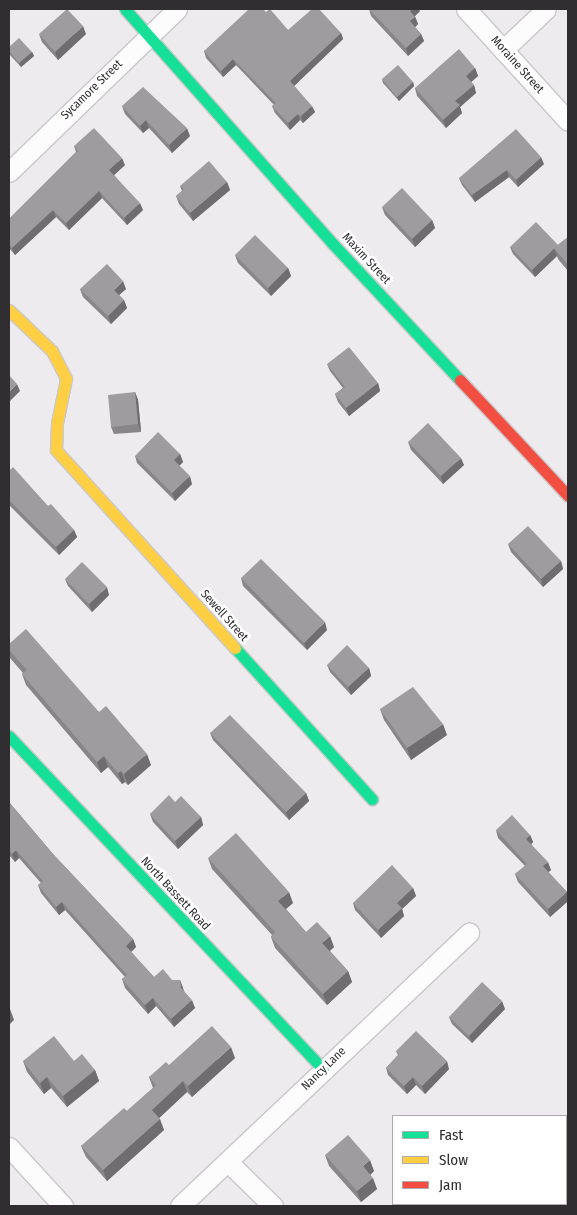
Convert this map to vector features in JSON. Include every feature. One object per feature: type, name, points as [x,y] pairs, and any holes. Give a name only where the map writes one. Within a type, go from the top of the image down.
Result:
[{"type":"street","name":"Maxim Street","points":[[124,9],[333,244],[568,496]]},
{"type":"street","name":"Sycamore Street","points":[[9,172],[177,9]]},
{"type":"street","name":"Moraine Street","points":[[466,9],[568,121]]},
{"type":"street","points":[[503,50],[546,9]]},
{"type":"street","name":"Sewell Street","points":[[9,310],[52,351],[66,379],[58,423],[56,450],[372,799]]},
{"type":"street","name":"North Bassett Road","points":[[9,736],[323,1069]]},
{"type":"street","name":"Nancy Lane","points":[[180,1206],[469,933]]},
{"type":"street","points":[[9,1147],[63,1206]]},
{"type":"street","points":[[228,1162],[273,1206]]},
{"type":"building","points":[[67,9],[83,26],[55,52],[39,34]]},
{"type":"building","points":[[249,9],[263,9],[266,12],[270,9],[288,30],[312,9],[319,9],[341,33],[290,81],[312,106],[301,116],[298,114],[288,123],[272,106],[276,103],[233,59],[221,71],[204,51]]},
{"type":"building","points":[[369,9],[412,9],[410,11],[415,17],[410,21],[421,34],[406,48]]},
{"type":"building","points":[[19,38],[32,52],[19,63],[9,51],[9,47]]},
{"type":"building","points":[[459,49],[475,68],[466,76],[474,85],[455,101],[460,105],[443,120],[415,88]]},
{"type":"building","points":[[398,65],[413,82],[397,97],[382,79]]},
{"type":"building","points":[[143,87],[187,128],[169,145],[146,120],[140,126],[122,106]]},
{"type":"building","points":[[94,128],[122,158],[109,170],[140,203],[124,218],[99,191],[66,223],[53,210],[12,248],[9,244],[9,219],[78,151],[74,146]]},
{"type":"building","points":[[516,129],[541,157],[516,180],[507,170],[472,195],[459,178]]},
{"type":"building","points":[[209,161],[227,182],[190,213],[176,196],[184,189],[180,186]]},
{"type":"building","points":[[402,188],[432,220],[412,239],[382,207]]},
{"type":"building","points":[[536,222],[558,245],[532,270],[510,247]]},
{"type":"building","points":[[255,235],[288,268],[268,288],[235,255]]},
{"type":"building","points":[[568,237],[568,265],[554,248]]},
{"type":"building","points":[[107,264],[123,281],[114,290],[124,300],[108,316],[80,289]]},
{"type":"building","points":[[349,347],[378,383],[346,408],[335,394],[345,387],[327,364]]},
{"type":"building","points":[[9,375],[17,384],[9,392]]},
{"type":"building","points":[[135,392],[138,424],[111,427],[108,395]]},
{"type":"building","points":[[428,423],[461,458],[441,476],[408,442]]},
{"type":"building","points":[[158,432],[180,454],[174,460],[190,476],[172,493],[135,456]]},
{"type":"building","points":[[13,467],[48,506],[51,504],[74,530],[56,547],[9,500],[9,471]]},
{"type":"building","points":[[528,526],[561,561],[541,579],[508,544]]},
{"type":"building","points":[[261,559],[325,622],[304,643],[241,578]]},
{"type":"building","points":[[82,562],[107,587],[89,604],[65,579]]},
{"type":"building","points":[[26,629],[99,712],[106,706],[147,754],[124,774],[121,771],[118,773],[104,756],[97,762],[22,674],[27,670],[9,650],[9,644]]},
{"type":"building","points":[[347,645],[369,668],[348,687],[327,665]]},
{"type":"building","points":[[413,687],[443,724],[407,748],[380,709]]},
{"type":"building","points":[[230,715],[306,793],[286,812],[210,733]]},
{"type":"building","points":[[169,795],[175,802],[181,796],[201,817],[175,841],[150,814]]},
{"type":"building","points":[[9,802],[53,854],[133,939],[126,946],[154,977],[163,969],[172,980],[180,980],[181,988],[192,1000],[171,1019],[153,998],[145,1005],[122,979],[127,975],[62,902],[56,907],[38,885],[43,881],[16,850],[12,854],[9,850]]},
{"type":"building","points":[[512,815],[530,835],[526,839],[548,862],[543,866],[567,892],[548,909],[515,874],[527,864],[496,830]]},
{"type":"building","points":[[236,833],[289,892],[278,901],[306,932],[317,922],[330,936],[322,943],[348,971],[323,994],[271,937],[275,932],[208,858]]},
{"type":"building","points":[[392,865],[413,888],[397,903],[402,908],[378,930],[353,903]]},
{"type":"building","points":[[482,982],[502,1001],[469,1036],[449,1017]]},
{"type":"building","points":[[212,1026],[231,1047],[188,1086],[183,1081],[152,1110],[160,1119],[103,1170],[81,1146],[124,1108],[127,1111],[156,1085],[149,1077],[166,1062],[169,1065]]},
{"type":"building","points":[[416,1031],[447,1061],[422,1086],[413,1077],[404,1086],[386,1068],[399,1054],[396,1051]]},
{"type":"building","points":[[54,1036],[74,1061],[82,1054],[95,1070],[63,1096],[47,1077],[40,1083],[23,1061]]},
{"type":"building","points":[[348,1135],[370,1160],[363,1166],[373,1178],[357,1191],[325,1155]]},
{"type":"traffic: fast","points":[[125,9],[333,244],[460,380]]},
{"type":"traffic: fast","points":[[235,648],[372,799]]},
{"type":"traffic: fast","points":[[9,736],[323,1069]]},
{"type":"traffic: slow","points":[[9,310],[52,351],[66,379],[57,423],[56,450],[235,648]]},
{"type":"traffic: jam","points":[[460,380],[568,496]]}]
